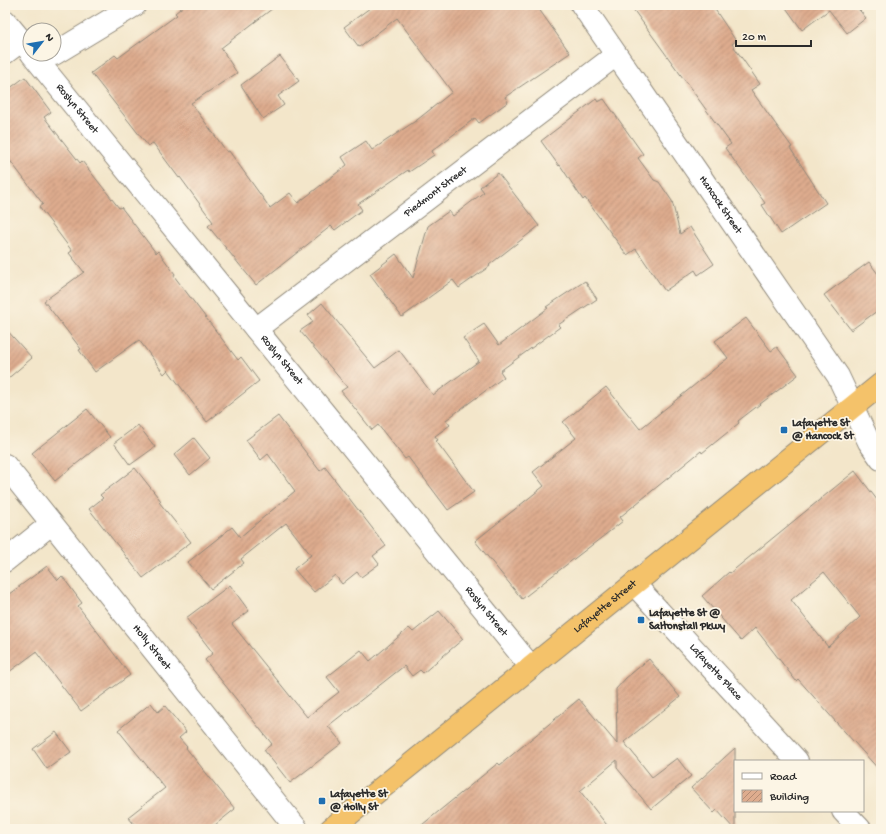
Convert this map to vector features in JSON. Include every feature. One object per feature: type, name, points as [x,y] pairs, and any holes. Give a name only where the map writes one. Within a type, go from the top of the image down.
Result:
[{"type":"highway","name":"Lafayette Street","points":[[330,829],[881,384]]},
{"type":"street","points":[[62,40],[135,5]]},
{"type":"street","name":"Hancock Street","points":[[582,5],[838,376],[869,442],[881,459]]},
{"type":"street","name":"Roslyn Street","points":[[5,21],[22,40]]},
{"type":"street","name":"Piedmont Street","points":[[256,329],[616,54]]},
{"type":"street","name":"Roslyn Street","points":[[41,62],[530,667]]},
{"type":"street","name":"Holly Street","points":[[5,465],[297,829]]},
{"type":"street","points":[[5,561],[51,524]]},
{"type":"street","name":"Lafayette Place","points":[[634,584],[796,760]]},
{"type":"street","points":[[845,812],[860,829]]},
{"type":"building","points":[[185,5],[277,5],[221,48],[237,73],[191,103],[227,152],[229,151],[270,208],[290,193],[298,203],[347,165],[342,157],[366,141],[372,150],[417,120],[452,92],[397,18],[359,47],[344,27],[374,5],[536,5],[570,53],[505,97],[508,102],[479,123],[475,118],[432,151],[434,155],[409,172],[408,170],[358,204],[362,210],[335,230],[331,226],[256,285],[208,226],[213,222],[180,177],[179,178],[153,143],[148,146],[91,73],[115,55],[118,58],[177,15],[175,13]]},
{"type":"building","points":[[630,5],[712,5],[736,41],[732,44],[760,84],[751,90],[792,147],[790,148],[826,203],[781,234],[762,205],[765,203],[725,148],[731,144]]},
{"type":"building","points":[[784,5],[855,5],[866,18],[847,33],[829,10],[802,30]]},
{"type":"building","points":[[280,56],[299,81],[278,96],[284,105],[263,119],[241,85]]},
{"type":"building","points":[[25,77],[51,112],[44,117],[80,163],[82,161],[119,208],[121,207],[156,253],[158,251],[175,274],[174,276],[238,360],[241,357],[259,381],[207,422],[168,370],[164,374],[139,340],[95,372],[79,350],[81,349],[44,301],[84,272],[69,253],[72,251],[39,207],[43,204],[5,154],[5,92]]},
{"type":"building","points":[[596,99],[598,102],[604,99],[643,154],[638,158],[654,180],[659,182],[672,201],[680,234],[690,227],[714,264],[698,275],[695,270],[665,291],[636,249],[627,255],[585,198],[583,200],[560,165],[559,166],[541,141]]},
{"type":"building","points":[[498,173],[539,226],[489,265],[490,266],[459,288],[453,280],[402,317],[370,274],[396,254],[413,278],[428,226],[449,211],[453,216],[484,192],[480,187]]},
{"type":"building","points":[[869,262],[881,278],[881,308],[851,330],[824,295]]},
{"type":"building","points":[[585,281],[597,299],[558,325],[560,327],[500,371],[504,377],[446,420],[450,425],[435,436],[438,440],[436,441],[474,492],[448,510],[408,457],[405,459],[378,425],[372,430],[341,391],[347,387],[300,331],[313,322],[308,315],[322,303],[375,368],[399,350],[433,395],[479,361],[463,338],[484,324],[499,345],[548,308],[546,307]]},
{"type":"building","points":[[746,318],[771,351],[777,347],[798,375],[738,421],[739,423],[702,453],[701,451],[620,517],[623,521],[522,599],[475,541],[544,486],[533,472],[576,438],[563,422],[606,387],[640,429],[728,358],[715,341]]},
{"type":"building","points":[[5,328],[32,358],[5,381]]},
{"type":"building","points":[[87,409],[110,437],[55,481],[32,453]]},
{"type":"building","points":[[278,416],[320,471],[325,467],[386,546],[373,556],[379,564],[361,577],[357,572],[342,584],[335,575],[314,592],[294,569],[311,555],[286,523],[241,559],[244,563],[211,589],[188,562],[232,527],[240,537],[295,491],[268,454],[261,460],[246,440]]},
{"type":"building","points":[[138,425],[155,447],[130,465],[114,443]]},
{"type":"building","points":[[194,438],[210,458],[190,475],[174,455]]},
{"type":"building","points":[[135,468],[161,501],[159,502],[191,542],[143,578],[89,509],[103,498],[100,495]]},
{"type":"building","points":[[855,471],[881,505],[881,772],[798,679],[796,681],[755,628],[741,641],[702,596],[729,572],[730,573]],"holes":[[[824,572],[860,617],[828,647],[791,600]]]},
{"type":"building","points":[[47,566],[58,580],[62,576],[82,603],[78,606],[130,675],[81,711],[36,652],[5,675],[5,597]]},
{"type":"building","points":[[230,585],[249,611],[232,624],[307,717],[339,692],[327,677],[361,650],[370,661],[409,628],[413,632],[439,611],[463,639],[423,673],[420,670],[412,676],[404,666],[328,726],[342,743],[290,783],[264,750],[272,744],[205,660],[213,653],[186,618]]},
{"type":"building","points":[[649,659],[680,697],[624,742],[652,777],[677,758],[691,776],[651,809],[617,768],[617,760],[580,791],[610,829],[417,829],[498,763],[500,765],[579,699],[617,744],[616,689],[626,678]]},
{"type":"building","points":[[151,703],[158,712],[165,706],[186,732],[179,738],[235,809],[210,829],[138,829],[128,817],[165,788],[118,730]]},
{"type":"building","points":[[56,732],[71,752],[47,769],[33,749]]},
{"type":"building","points":[[735,748],[735,829],[717,810],[714,813],[691,788]]},
{"type":"place","name":"Lafayette St @ Hancock St","points":[[784,430]]},
{"type":"place","name":"Lafayette St @ Saltonstall Pkwy","points":[[641,620]]},
{"type":"place","name":"Lafayette St @ Holly St","points":[[322,801]]}]
